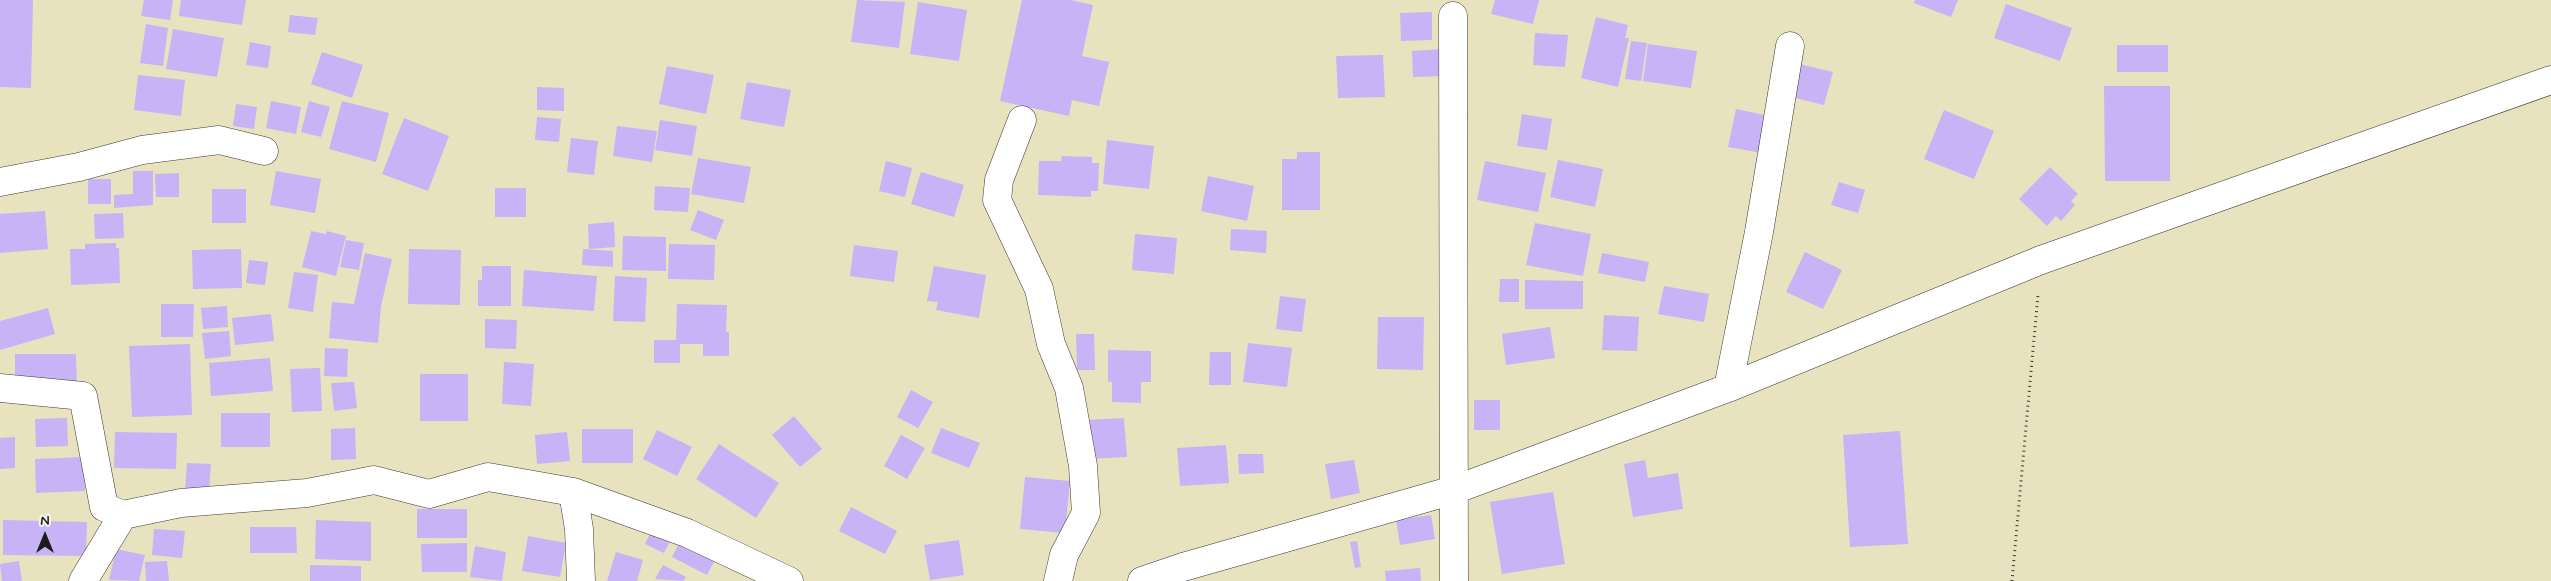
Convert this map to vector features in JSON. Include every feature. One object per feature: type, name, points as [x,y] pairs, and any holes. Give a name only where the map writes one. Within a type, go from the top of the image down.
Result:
[{"type":"street","points":[[1453,16],[1454,581]]},
{"type":"street","points":[[1728,388],[1759,232],[1790,46]]},
{"type":"street","points":[[1142,581],[1186,574],[1454,490],[1728,388],[2041,260],[2551,80]]},
{"type":"street","points":[[1022,120],[999,180],[997,200],[1039,289],[1051,344],[1069,388],[1083,466],[1086,513],[1064,555],[1058,581]]},
{"type":"street","points":[[0,182],[79,167],[142,150],[219,140],[264,151]]},
{"type":"street","points":[[0,388],[83,396],[104,507],[123,515],[181,503],[307,493],[374,480],[429,494],[488,477],[573,492],[687,534],[789,581]]},
{"type":"street","points":[[573,492],[579,529],[581,581]]},
{"type":"street","points":[[83,581],[123,515]]},
{"type":"path","points":[[2012,581],[2041,260]]},
{"type":"building","points":[[0,0],[33,0],[31,88],[0,87]]},
{"type":"building","points":[[144,0],[173,0],[170,20],[141,16]]},
{"type":"building","points":[[181,0],[246,0],[242,25],[179,16]]},
{"type":"building","points":[[857,0],[905,2],[899,48],[851,42]]},
{"type":"building","points":[[1022,0],[1071,0],[1093,5],[1082,56],[1109,62],[1099,106],[1072,100],[1069,116],[1000,101]]},
{"type":"building","points":[[1495,0],[1539,0],[1533,24],[1491,14]]},
{"type":"building","points":[[1915,0],[1958,0],[1951,17],[1914,3]]},
{"type":"building","points":[[918,2],[967,10],[959,61],[910,54]]},
{"type":"building","points":[[2006,4],[2072,28],[2060,61],[1994,38]]},
{"type":"building","points":[[1432,12],[1432,40],[1401,41],[1400,13]]},
{"type":"building","points":[[290,15],[318,18],[315,35],[288,32]]},
{"type":"building","points":[[1596,17],[1628,25],[1625,38],[1629,38],[1618,87],[1581,78]]},
{"type":"building","points":[[146,24],[168,28],[163,66],[140,63]]},
{"type":"building","points":[[173,29],[224,38],[217,77],[166,69]]},
{"type":"building","points":[[1535,33],[1568,35],[1565,67],[1533,65]]},
{"type":"building","points":[[1631,41],[1647,43],[1641,81],[1625,79]]},
{"type":"building","points":[[250,42],[271,46],[268,68],[246,65]]},
{"type":"building","points":[[1648,44],[1697,51],[1691,88],[1643,81]]},
{"type":"building","points":[[2117,45],[2168,45],[2168,72],[2117,72]]},
{"type":"building","points":[[1442,49],[1444,76],[1413,77],[1412,51]]},
{"type":"building","points":[[322,52],[363,65],[352,98],[311,84]]},
{"type":"building","points":[[1383,55],[1385,97],[1338,98],[1336,56]]},
{"type":"building","points":[[1799,64],[1833,72],[1824,105],[1791,97]]},
{"type":"building","points":[[667,66],[714,75],[706,114],[659,104]]},
{"type":"building","points":[[138,75],[185,80],[181,116],[134,110]]},
{"type":"building","points":[[747,82],[791,90],[784,127],[740,119]]},
{"type":"building","points":[[2104,86],[2170,86],[2170,181],[2105,181]]},
{"type":"building","points":[[537,87],[564,88],[564,111],[537,110]]},
{"type":"building","points":[[271,101],[301,107],[296,134],[266,128]]},
{"type":"building","points":[[309,101],[330,107],[321,137],[301,132]]},
{"type":"building","points":[[342,101],[389,113],[376,162],[329,149]]},
{"type":"building","points":[[236,104],[257,107],[254,129],[233,126]]},
{"type":"building","points":[[1736,109],[1769,116],[1762,153],[1728,147]]},
{"type":"building","points":[[1944,110],[1994,131],[1974,179],[1924,159]]},
{"type":"building","points":[[1522,114],[1552,119],[1547,150],[1517,146]]},
{"type":"building","points":[[537,117],[561,119],[559,142],[535,140]]},
{"type":"building","points":[[404,118],[449,136],[428,191],[382,174]]},
{"type":"building","points":[[660,120],[697,126],[692,156],[655,150]]},
{"type":"building","points":[[617,126],[657,131],[652,162],[613,156]]},
{"type":"building","points":[[571,138],[598,141],[594,175],[567,172]]},
{"type":"building","points":[[1107,140],[1154,146],[1149,189],[1103,184]]},
{"type":"building","points":[[1297,152],[1320,152],[1320,210],[1282,210],[1282,159],[1297,159]]},
{"type":"building","points":[[1062,156],[1092,157],[1092,163],[1099,163],[1098,191],[1091,191],[1091,197],[1038,195],[1039,161],[1061,161]]},
{"type":"building","points":[[698,158],[751,167],[744,203],[691,194]]},
{"type":"building","points":[[1558,160],[1603,169],[1595,207],[1550,197]]},
{"type":"building","points":[[886,161],[912,168],[905,197],[879,191]]},
{"type":"building","points":[[1485,161],[1546,173],[1538,212],[1477,200]]},
{"type":"building","points":[[2050,167],[2078,194],[2071,201],[2075,205],[2061,221],[2056,216],[2047,226],[2019,199]]},
{"type":"building","points":[[133,171],[153,171],[153,205],[114,208],[114,195],[133,194]]},
{"type":"building","points":[[276,171],[321,179],[315,213],[270,205]]},
{"type":"building","points":[[921,172],[964,185],[954,217],[911,204]]},
{"type":"building","points":[[179,173],[179,197],[156,197],[155,174]]},
{"type":"building","points":[[1208,176],[1254,186],[1247,221],[1201,211]]},
{"type":"building","points":[[88,179],[111,179],[111,204],[88,204]]},
{"type":"building","points":[[1839,182],[1865,190],[1858,213],[1831,205]]},
{"type":"building","points":[[655,186],[690,188],[688,212],[654,210]]},
{"type":"building","points":[[495,188],[526,188],[526,217],[495,217]]},
{"type":"building","points":[[212,189],[246,189],[246,223],[212,223]]},
{"type":"building","points":[[698,210],[724,220],[716,240],[690,230]]},
{"type":"building","points":[[45,211],[48,249],[0,253],[0,214]]},
{"type":"building","points":[[123,213],[124,238],[95,239],[94,214]]},
{"type":"building","points":[[614,222],[615,247],[589,249],[588,224]]},
{"type":"building","points":[[1535,223],[1591,234],[1583,276],[1526,265]]},
{"type":"building","points":[[1231,229],[1267,231],[1266,253],[1230,250]]},
{"type":"building","points":[[311,231],[326,234],[327,231],[346,236],[336,276],[302,267]]},
{"type":"building","points":[[1135,234],[1177,238],[1174,274],[1132,270]]},
{"type":"building","points":[[623,236],[666,237],[666,271],[622,270]]},
{"type":"building","points":[[346,240],[364,243],[359,270],[340,267]]},
{"type":"building","points":[[116,243],[116,248],[119,248],[120,283],[71,285],[70,249],[85,249],[85,244]]},
{"type":"building","points":[[669,244],[715,245],[714,280],[668,279]]},
{"type":"building","points":[[854,245],[898,251],[894,282],[850,276]]},
{"type":"building","points":[[241,249],[242,288],[193,289],[192,250]]},
{"type":"building","points":[[409,249],[461,250],[460,305],[408,304]]},
{"type":"building","points":[[583,249],[613,251],[613,267],[582,265]]},
{"type":"building","points":[[1805,252],[1842,270],[1823,309],[1786,292]]},
{"type":"building","points":[[365,253],[392,259],[381,306],[378,343],[329,338],[332,302],[354,304]]},
{"type":"building","points":[[1602,253],[1649,262],[1645,282],[1598,273]]},
{"type":"building","points":[[249,260],[268,262],[265,285],[246,283]]},
{"type":"building","points":[[482,266],[511,266],[511,306],[478,306],[478,280],[482,280]]},
{"type":"building","points":[[934,266],[986,275],[979,318],[936,310],[938,302],[927,301]]},
{"type":"building","points":[[524,270],[597,276],[594,311],[522,306]]},
{"type":"building","points":[[294,272],[318,275],[313,312],[288,308]]},
{"type":"building","points":[[615,276],[647,278],[645,322],[613,321]]},
{"type":"building","points":[[1500,279],[1519,279],[1519,302],[1499,302]]},
{"type":"building","points":[[1525,280],[1583,281],[1583,309],[1525,309]]},
{"type":"building","points":[[1664,286],[1709,294],[1704,322],[1658,314]]},
{"type":"building","points":[[1280,296],[1306,299],[1302,332],[1276,329]]},
{"type":"building","points":[[161,304],[194,304],[193,337],[161,337]]},
{"type":"building","points":[[677,304],[727,305],[726,332],[729,332],[729,356],[703,356],[703,344],[680,344],[680,363],[654,363],[654,340],[676,340]]},
{"type":"building","points":[[227,306],[228,327],[203,329],[201,308]]},
{"type":"building","points":[[48,308],[55,334],[0,350],[0,321]]},
{"type":"building","points":[[271,314],[274,341],[235,345],[232,318]]},
{"type":"building","points":[[1604,315],[1639,317],[1637,351],[1602,350]]},
{"type":"building","points":[[1378,317],[1424,317],[1423,370],[1377,369]]},
{"type":"building","points":[[485,319],[517,320],[516,349],[485,348]]},
{"type":"building","points":[[1550,327],[1555,358],[1506,365],[1502,334]]},
{"type":"building","points":[[229,331],[231,356],[205,359],[202,333]]},
{"type":"building","points":[[1076,334],[1094,334],[1095,370],[1077,370]]},
{"type":"building","points":[[1248,343],[1292,348],[1287,387],[1243,382]]},
{"type":"building","points":[[190,344],[192,415],[132,417],[129,346]]},
{"type":"building","points":[[325,348],[348,349],[347,377],[324,376]]},
{"type":"building","points":[[1108,350],[1151,351],[1151,382],[1141,382],[1141,403],[1112,402],[1112,382],[1108,382]]},
{"type":"building","points":[[1210,352],[1231,352],[1231,385],[1209,385]]},
{"type":"building","points":[[15,354],[76,354],[77,390],[15,390]]},
{"type":"building","points":[[270,358],[273,391],[211,396],[209,363]]},
{"type":"building","points":[[504,362],[534,364],[531,406],[502,404]]},
{"type":"building","points":[[320,368],[322,411],[292,412],[290,369]]},
{"type":"building","points":[[420,374],[468,374],[468,421],[420,421]]},
{"type":"building","points":[[354,382],[357,408],[334,411],[331,383]]},
{"type":"building","points":[[911,390],[933,402],[918,428],[897,417]]},
{"type":"building","points":[[1474,400],[1500,400],[1500,430],[1474,430]]},
{"type":"building","points":[[221,413],[270,413],[270,447],[221,447]]},
{"type":"building","points":[[794,416],[822,449],[800,467],[772,435]]},
{"type":"building","points":[[67,418],[68,446],[36,447],[35,419]]},
{"type":"building","points":[[1124,418],[1127,457],[1088,459],[1086,420]]},
{"type":"building","points":[[355,428],[356,459],[331,460],[331,429]]},
{"type":"building","points":[[941,428],[980,443],[969,468],[931,453]]},
{"type":"building","points":[[582,429],[633,429],[633,463],[582,463]]},
{"type":"building","points":[[657,430],[692,447],[677,476],[643,459]]},
{"type":"building","points":[[1900,431],[1908,544],[1850,547],[1843,435]]},
{"type":"building","points":[[115,432],[177,433],[176,469],[114,468]]},
{"type":"building","points":[[567,432],[570,461],[537,464],[535,435]]},
{"type":"building","points":[[901,435],[925,448],[907,479],[884,466]]},
{"type":"building","points":[[15,437],[15,468],[0,469],[0,438]]},
{"type":"building","points":[[719,444],[779,483],[756,518],[696,479]]},
{"type":"building","points":[[1226,445],[1229,483],[1180,486],[1177,448]]},
{"type":"building","points":[[1238,454],[1263,454],[1264,473],[1239,474]]},
{"type":"building","points":[[83,457],[85,491],[36,493],[35,459]]},
{"type":"building","points":[[1354,460],[1360,493],[1331,499],[1325,464]]},
{"type":"building","points":[[1645,460],[1648,478],[1678,473],[1683,509],[1633,517],[1624,464]]},
{"type":"building","points":[[187,463],[211,464],[209,492],[185,490]]},
{"type":"building","points":[[1025,477],[1070,481],[1065,533],[1020,529]]},
{"type":"building","points":[[1553,492],[1565,564],[1502,574],[1490,502]]},
{"type":"building","points":[[851,507],[897,531],[885,554],[839,531]]},
{"type":"building","points":[[417,509],[467,509],[467,538],[417,538]]},
{"type":"building","points":[[1431,515],[1435,539],[1400,545],[1396,520]]},
{"type":"building","points":[[3,520],[87,522],[86,556],[3,555]]},
{"type":"building","points":[[316,520],[371,522],[371,561],[315,559]]},
{"type":"building","points":[[250,527],[296,527],[297,553],[250,553]]},
{"type":"building","points":[[154,529],[185,531],[182,558],[152,555]]},
{"type":"building","points":[[652,529],[671,539],[664,553],[645,544]]},
{"type":"building","points":[[528,536],[566,543],[560,577],[522,571]]},
{"type":"building","points":[[681,539],[716,558],[707,575],[672,557]]},
{"type":"building","points":[[959,540],[964,575],[930,580],[924,545]]},
{"type":"building","points":[[1357,541],[1361,567],[1355,568],[1350,542]]},
{"type":"building","points":[[467,543],[467,572],[422,572],[421,544]]},
{"type":"building","points":[[475,546],[506,552],[502,581],[470,577]]},
{"type":"building","points":[[116,549],[145,555],[139,581],[109,580]]},
{"type":"building","points":[[616,552],[643,560],[637,581],[607,581]]},
{"type":"building","points":[[19,561],[22,581],[2,581],[0,564]]},
{"type":"building","points":[[167,561],[169,581],[146,581],[145,562]]},
{"type":"building","points":[[310,565],[361,566],[361,581],[310,581]]},
{"type":"building","points":[[663,565],[686,577],[683,581],[655,579]]},
{"type":"building","points":[[1420,568],[1421,581],[1386,581],[1385,571]]}]
